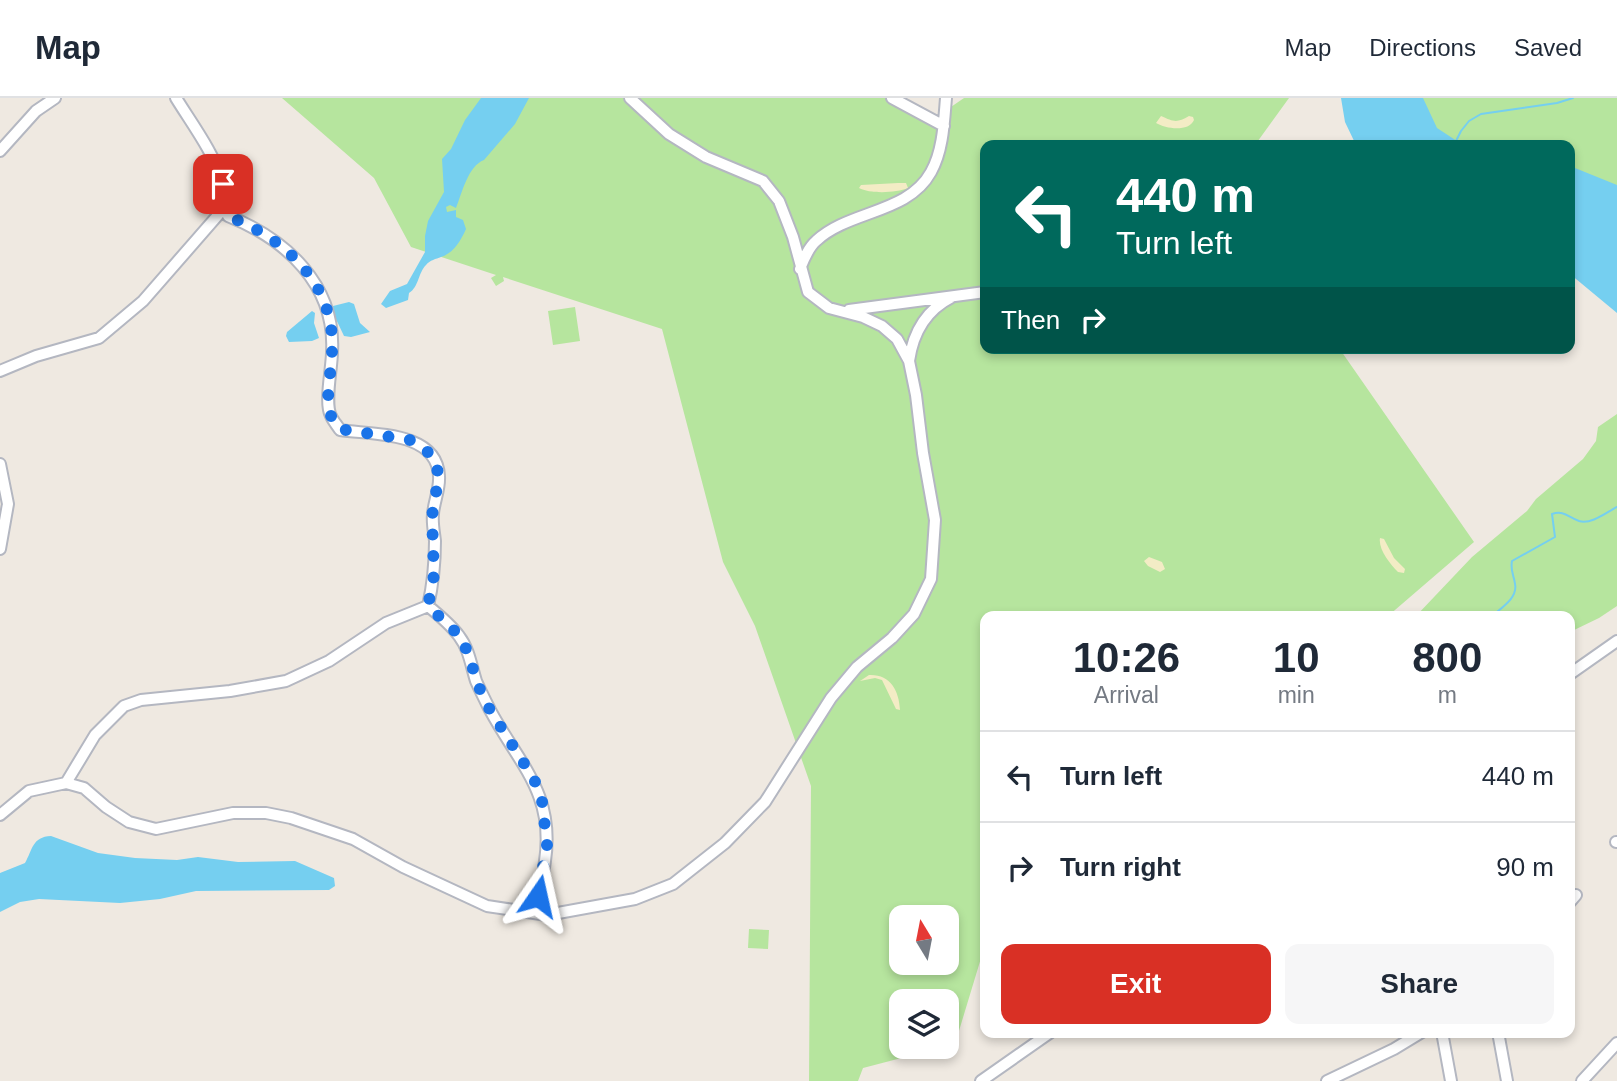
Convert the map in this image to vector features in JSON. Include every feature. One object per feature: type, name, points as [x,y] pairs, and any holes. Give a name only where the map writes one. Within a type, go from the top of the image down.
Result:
[{"type":"street","points":[[0,151],[36,111],[55,98]]},
{"type":"street","points":[[176,98],[212,158],[223,184],[228,216],[253,226],[280,243],[318,286],[328,315],[333,347],[328,404],[330,415],[340,429],[410,440],[432,455],[439,475],[432,516],[434,575],[428,606]]},
{"type":"street","points":[[630,98],[668,134],[706,157],[763,181],[779,201],[793,237],[808,292],[829,308],[882,326],[897,339],[909,361]]},
{"type":"street","points":[[892,98],[944,126]]},
{"type":"street","points":[[800,269],[809,248],[817,239],[835,228],[904,199],[931,173],[944,126],[946,98]]},
{"type":"street","points":[[0,371],[36,356],[99,338],[144,301],[225,207]]},
{"type":"street","points":[[843,311],[980,293]]},
{"type":"street","points":[[0,815],[29,791],[66,783],[84,788],[106,807],[129,821],[156,829],[233,813],[266,813],[291,817],[353,839],[403,867],[486,906],[547,915],[635,900],[673,884],[725,843],[765,802],[831,698],[857,667],[892,638],[914,614],[931,579],[935,520],[909,361],[911,346],[925,318],[956,295]]},
{"type":"street","points":[[0,464],[8,504],[0,549]]},
{"type":"street","points":[[66,783],[95,735],[113,714],[124,706],[141,700],[230,691],[286,681],[329,661],[386,623],[428,606]]},
{"type":"street","points":[[428,606],[460,636],[490,710],[534,779],[542,801],[547,845],[542,879],[538,896],[522,912]]},
{"type":"street","points":[[1575,670],[1617,641]]},
{"type":"street","points":[[981,1081],[1042,1038]]},
{"type":"street","points":[[1327,1081],[1412,1038]]},
{"type":"street","points":[[1443,1038],[1451,1081]]},
{"type":"street","points":[[1499,1038],[1507,1081]]},
{"type":"street","points":[[1582,1081],[1617,1043]]},
{"type":"green space","points":[[282,98],[889,98],[932,120],[964,98],[1289,98],[1259,140],[980,140],[980,354],[1343,354],[1474,542],[1394,611],[980,611],[980,962],[959,1031],[959,989],[889,989],[889,1059],[898,1059],[863,1068],[858,1081],[809,1081],[811,786],[755,626],[723,562],[662,329],[503,277],[504,281],[496,286],[491,278],[496,275],[411,247],[374,178]]},
{"type":"green space","points":[[1407,98],[1617,98],[1617,206],[1575,178],[1575,140],[1428,140]]},
{"type":"green space","points":[[575,307],[580,341],[553,345],[548,311]]},
{"type":"green space","points":[[1617,414],[1617,606],[1575,630],[1575,611],[1421,611],[1472,557],[1583,459],[1596,441],[1598,427]]},
{"type":"green space","points":[[749,929],[769,930],[768,949],[748,948]]},
{"type":"sand","points":[[1161,116],[1175,121],[1189,116],[1194,120],[1182,128],[1171,128],[1156,123]]},
{"type":"sand","points":[[906,183],[908,188],[897,191],[870,191],[859,188],[861,185]]},
{"type":"sand","points":[[1380,538],[1384,539],[1394,558],[1405,569],[1404,573],[1398,572],[1388,561]]},
{"type":"sand","points":[[1149,557],[1162,562],[1165,569],[1160,572],[1148,566],[1144,561]]},
{"type":"sand","points":[[869,675],[888,680],[898,696],[900,710],[896,709],[882,680],[875,678],[860,681]]},
{"type":"water","points":[[481,98],[529,98],[515,124],[470,174],[456,208],[450,205],[446,207],[447,212],[456,210],[456,217],[463,220],[466,229],[459,242],[446,255],[426,265],[409,293],[408,300],[386,308],[381,304],[390,291],[407,284],[425,252],[428,221],[444,192],[442,159],[451,149],[465,120]]},
{"type":"water","points":[[1341,98],[1423,98],[1437,128],[1455,140],[1354,140],[1345,122]]},
{"type":"water","points":[[1575,168],[1617,185],[1617,313],[1575,278]]},
{"type":"water","points":[[349,302],[354,304],[360,323],[370,332],[344,336],[334,315],[333,306]]},
{"type":"water","points":[[312,311],[315,313],[314,323],[319,338],[289,342],[287,332]]},
{"type":"water","points":[[51,836],[98,853],[135,858],[177,860],[198,857],[238,862],[295,861],[334,878],[335,886],[329,890],[196,891],[160,899],[120,903],[39,899],[20,902],[0,912],[0,873],[25,863],[37,841]]},
{"type":"waterway","points":[[1456,140],[1469,121],[1481,114],[1557,103],[1573,98]]},
{"type":"waterway","points":[[1498,611],[1514,594],[1512,561],[1555,537],[1552,514],[1563,513],[1584,522],[1594,520],[1617,507]]},
{"type":"route","points":[[223,184],[228,216],[253,226],[280,243],[318,286],[328,315],[333,347],[328,404],[330,415],[340,429],[410,440],[424,447],[436,463],[439,475],[432,516],[435,540],[434,575],[428,606],[460,636],[490,710],[534,779],[546,819],[547,845],[538,896]]}]
